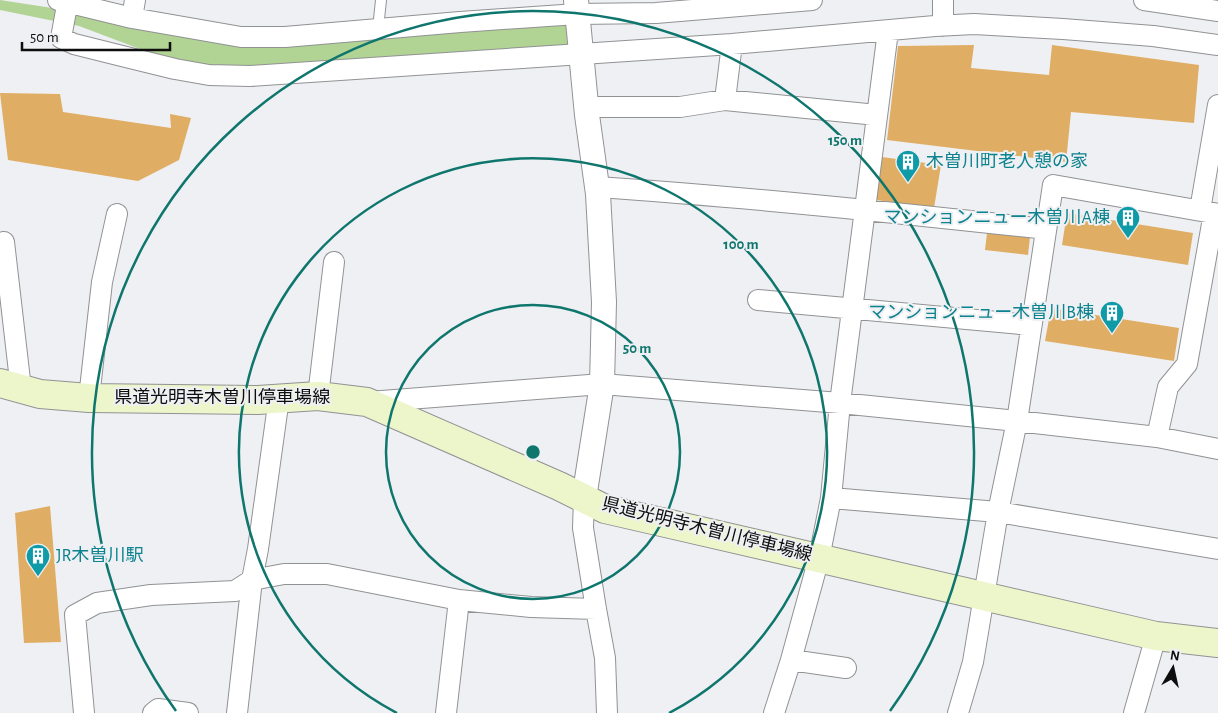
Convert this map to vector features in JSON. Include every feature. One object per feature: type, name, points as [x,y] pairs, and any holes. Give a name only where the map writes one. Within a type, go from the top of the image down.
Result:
[{"type":"main road","name":"県道光明寺木曽川停車場線","points":[[10,386],[40,394],[89,398],[258,400],[318,396],[367,402],[606,509],[1156,636],[1218,643]]},
{"type":"street","points":[[812,0],[656,13],[577,7],[378,29],[285,37],[241,37],[134,9],[65,1],[61,38],[74,44],[209,75],[250,76],[732,44],[974,24],[1153,36],[1218,45]]},
{"type":"street","points":[[943,0],[943,26]]},
{"type":"street","points":[[1144,0],[1218,11]]},
{"type":"street","points":[[577,7],[586,107],[597,187],[604,302],[602,384],[584,498],[583,528],[606,658],[607,713]]},
{"type":"street","points":[[774,713],[791,660],[818,558],[831,498],[840,403],[888,31]]},
{"type":"street","points":[[725,100],[732,44]]},
{"type":"street","points":[[586,107],[680,107],[725,100],[877,115]]},
{"type":"street","points":[[1158,437],[1168,387],[1187,364],[1211,212],[1218,105]]},
{"type":"street","points":[[958,713],[973,662],[998,512],[1017,421],[1053,185],[1211,212]]},
{"type":"street","points":[[597,187],[684,193],[1046,229]]},
{"type":"street","points":[[89,398],[102,282],[117,214]]},
{"type":"street","points":[[4,242],[10,386]]},
{"type":"street","points":[[318,396],[334,262]]},
{"type":"street","points":[[758,300],[1031,325]]},
{"type":"street","points":[[367,402],[602,384],[840,403],[1017,421],[1158,437],[1218,449]]},
{"type":"street","points":[[236,713],[252,580],[279,398]]},
{"type":"street","points":[[831,498],[998,512],[1218,549]]},
{"type":"street","points":[[84,713],[75,615],[97,603],[151,595],[234,591],[252,580],[284,574],[327,574],[459,600],[531,607],[596,609]]},
{"type":"street","points":[[446,713],[459,600]]},
{"type":"street","points":[[1134,713],[1156,636]]},
{"type":"street","points":[[791,660],[846,668]]},
{"type":"street","points":[[153,713],[158,709],[188,713]]},
{"type":"lane","points":[[378,29],[381,0]]},
{"type":"green space","points":[[0,0],[241,37],[577,14],[581,54],[209,75],[79,26],[0,10]]},
{"type":"building","points":[[974,45],[971,68],[1049,75],[1052,45],[1199,65],[1194,123],[1071,112],[1066,162],[887,140],[898,46]]},
{"type":"building","points":[[0,93],[60,94],[63,112],[171,128],[170,114],[191,118],[179,160],[138,181],[8,160]]},
{"type":"building","name":"木曽川町老人憩の家","points":[[882,157],[941,165],[934,208],[876,200]]},
{"type":"building","name":"マンションニュー木曽川A棟","points":[[1067,213],[1193,233],[1188,265],[1062,245]]},
{"type":"building","points":[[987,233],[1030,237],[1028,255],[985,250]]},
{"type":"building","name":"マンションニュー木曽川B棟","points":[[1051,308],[1179,328],[1174,361],[1045,341]]},
{"type":"building","name":"JR木曽川駅","points":[[50,506],[61,642],[24,643],[15,513]]},
{"type":"place","name":"木曽川町老人憩の家","points":[[908,183]]},
{"type":"place","name":"マンションニュー木曽川A棟","points":[[1128,239]]},
{"type":"place","name":"マンションニュー木曽川B棟","points":[[1112,334]]},
{"type":"place","name":"JR木曽川駅","points":[[38,577]]}]
